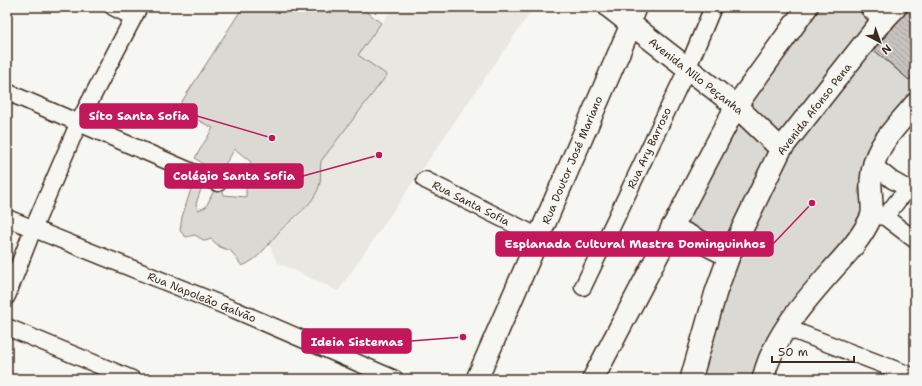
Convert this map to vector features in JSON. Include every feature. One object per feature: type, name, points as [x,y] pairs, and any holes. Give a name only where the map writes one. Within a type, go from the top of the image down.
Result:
[{"type":"main road","name":"Avenida Nilo Peçanha","points":[[609,7],[634,16],[688,68],[736,106],[780,149]]},
{"type":"main road","points":[[593,379],[736,106],[806,7]]},
{"type":"main road","name":"Avenida Afonso Pena","points":[[691,379],[716,292],[729,256],[780,149],[884,11]]},
{"type":"main road","name":"Rua Doutor José Mariano","points":[[477,379],[634,16]]},
{"type":"main road","points":[[763,379],[769,357],[787,328],[811,295],[879,216],[870,198],[872,164],[882,144],[915,104]]},
{"type":"main road","points":[[672,227],[729,256]]},
{"type":"street","points":[[7,296],[33,229],[79,122],[136,12],[112,7]]},
{"type":"street","name":"Rua Ary Barroso","points":[[583,287],[688,68],[713,7]]},
{"type":"street","points":[[7,92],[218,183]]},
{"type":"street","points":[[872,164],[912,192],[899,199],[879,216],[915,240]]},
{"type":"street","name":"Rua Santa Sofia","points":[[426,180],[539,237]]},
{"type":"street","name":"Rua Napoleão Galvão","points":[[7,218],[235,310],[395,379]]},
{"type":"street","points":[[7,327],[132,379]]},
{"type":"street","points":[[787,328],[915,376]]},
{"type":"shaded area","points":[[243,7],[361,7],[381,23],[358,55],[387,75],[321,161],[320,183],[308,205],[278,233],[258,256],[242,266],[231,251],[220,247],[211,239],[205,241],[195,235],[186,237],[180,231],[182,217],[192,186],[201,189],[196,204],[198,210],[206,207],[215,188],[222,190],[224,195],[246,197],[246,175],[251,162],[235,149],[218,175],[195,158],[213,128],[177,109]]},
{"type":"shaded area","points":[[394,7],[534,7],[338,291],[277,262],[269,244],[301,214],[315,194],[320,183],[319,172],[321,161],[386,75],[357,55]]},
{"type":"shaded area","points":[[818,7],[863,7],[875,17],[781,139],[743,110]]},
{"type":"shaded area","points":[[901,7],[915,7],[915,98],[863,171],[858,192],[868,213],[756,379],[696,379],[717,299],[784,153]]},
{"type":"shaded area","points":[[737,121],[771,151],[722,249],[681,223]]},
{"type":"building","points":[[910,7],[915,7],[915,73],[909,80],[874,50]]},
{"type":"place","name":"Síto Santa Sofia","points":[[272,138]]},
{"type":"place","name":"Colégio Santa Sofia","points":[[379,155]]},
{"type":"place","name":"Esplanada Cultural Mestre Dominguinhos","points":[[812,203]]},
{"type":"place","name":"Ideia Sistemas","points":[[463,337]]}]
